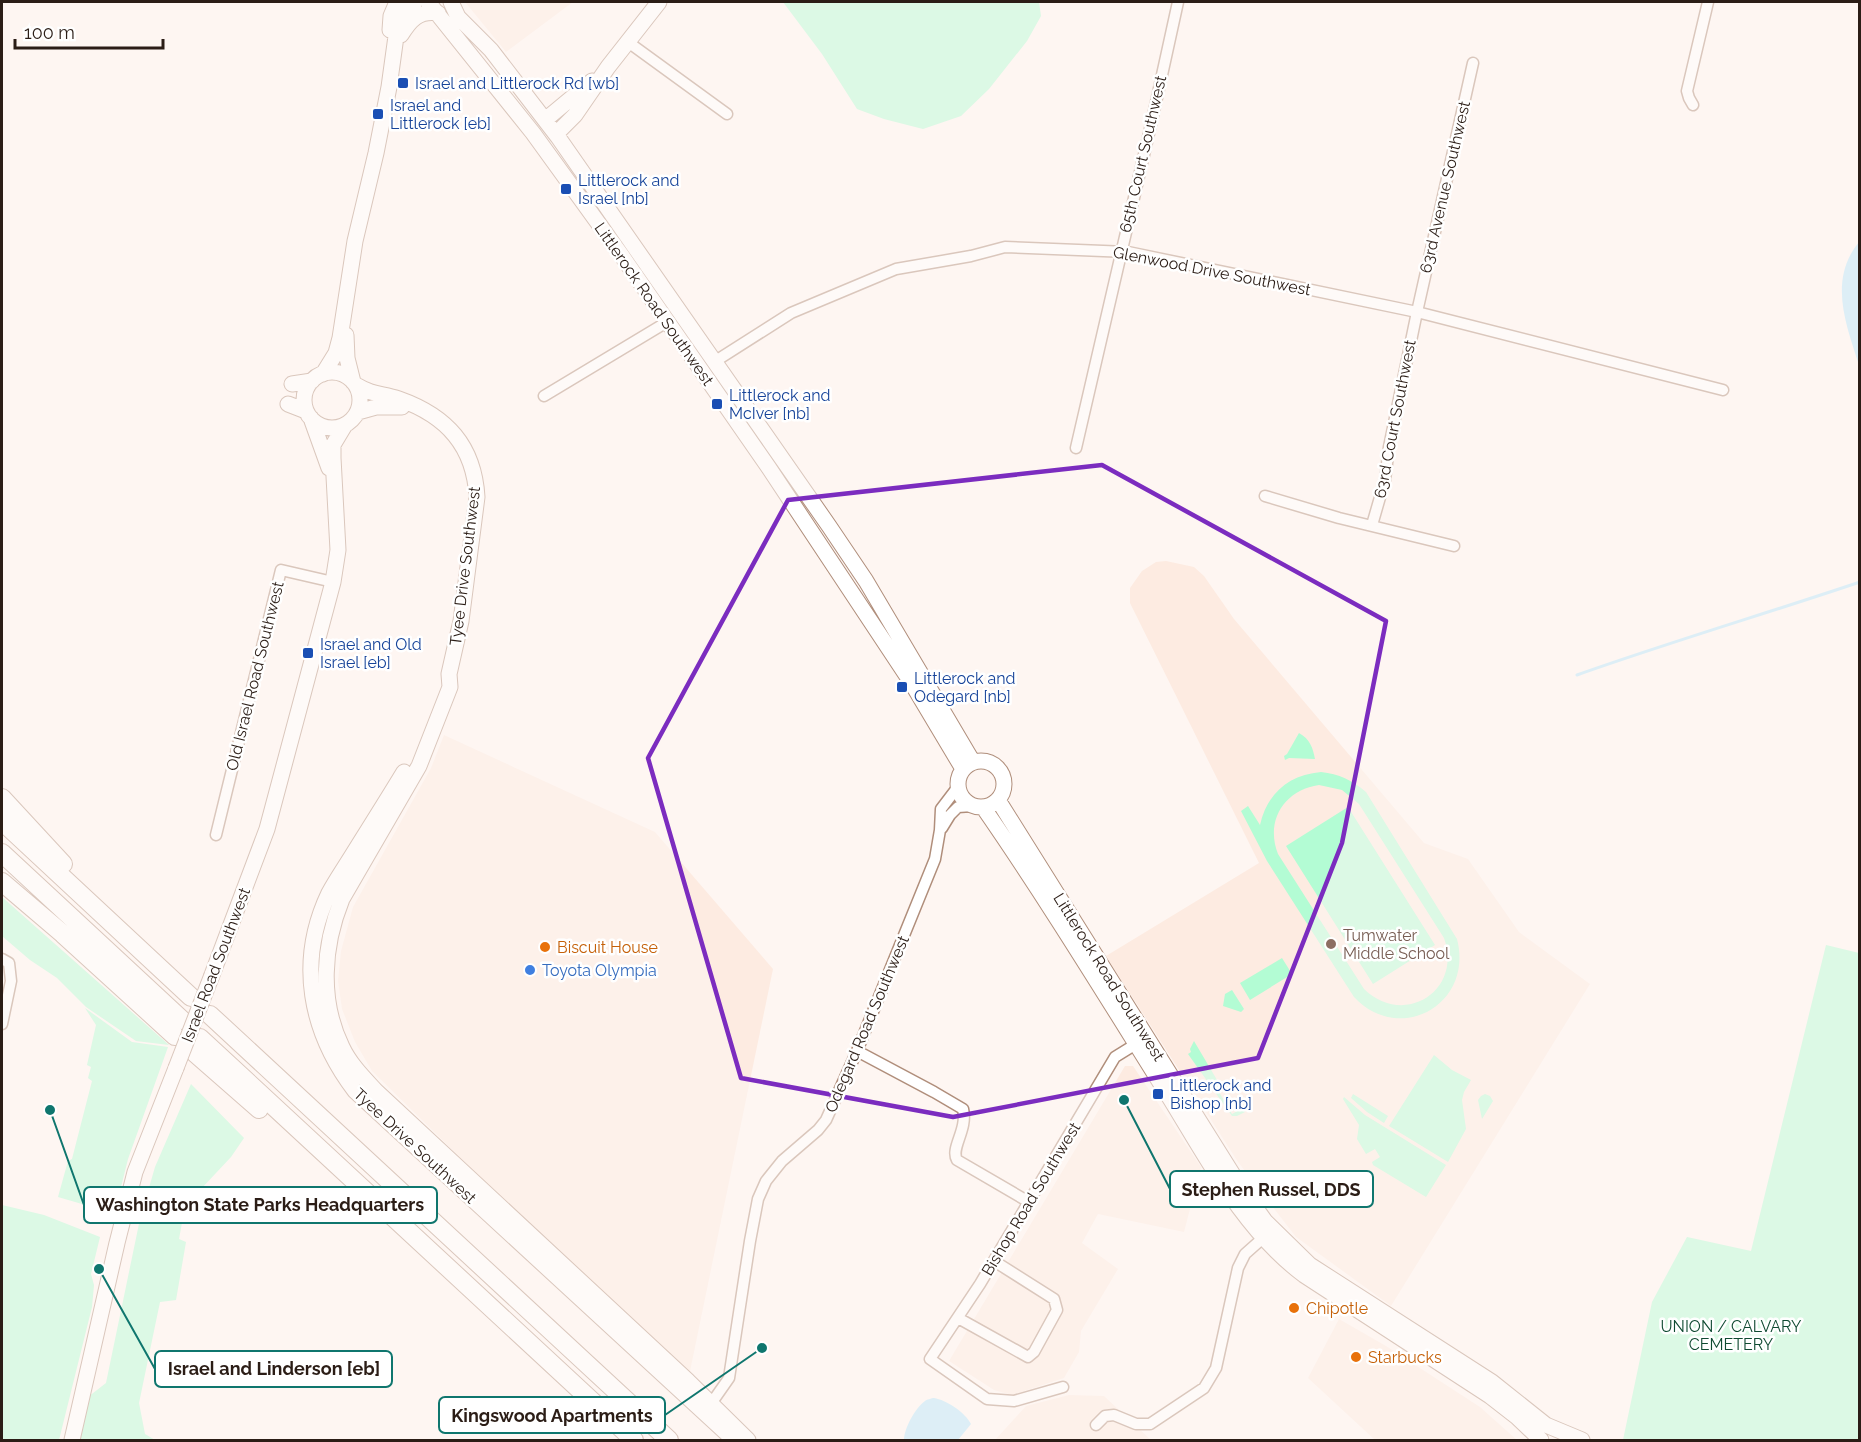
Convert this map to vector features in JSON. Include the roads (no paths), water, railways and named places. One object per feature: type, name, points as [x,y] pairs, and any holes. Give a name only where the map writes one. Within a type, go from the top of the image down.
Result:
[{"type":"highway","points":[[2,798],[174,981]]},
{"type":"highway","points":[[2,821],[191,997]]},
{"type":"highway","points":[[2,853],[178,1028],[2,882]]},
{"type":"highway","points":[[210,1015],[669,1440]]},
{"type":"highway","points":[[197,1045],[374,1211],[448,1268],[634,1440]]},
{"type":"main road","points":[[309,414],[305,393],[336,353],[355,241],[389,87],[392,51],[391,16],[397,2]]},
{"type":"main road","points":[[392,51],[400,19],[407,8],[415,2]]},
{"type":"main road","name":"Littlerock Road Southwest","points":[[451,2],[458,17],[491,50],[556,134],[866,581],[968,765]]},
{"type":"main road","points":[[556,134],[575,115],[659,2]]},
{"type":"main road","points":[[392,51],[411,19],[433,7]]},
{"type":"main road","name":"Littlerock Road Southwest","points":[[433,7],[533,133],[622,256],[769,468],[968,765]]},
{"type":"main road","points":[[545,120],[609,67]]},
{"type":"main road","points":[[288,404],[309,414],[318,424],[327,428],[345,425],[358,412],[360,403],[346,356],[346,302]]},
{"type":"main road","points":[[292,384],[317,377],[341,374],[354,384]]},
{"type":"main road","name":"Tyee Drive Southwest","points":[[354,384],[366,392],[398,398],[445,424],[455,435],[471,462],[476,479],[477,497],[460,621],[449,674],[450,687],[419,766],[342,899],[334,919],[326,968],[329,1009],[334,1028],[342,1048],[355,1068],[376,1091],[708,1409],[748,1440]]},
{"type":"main road","name":"Tyee Drive Southwest","points":[[358,412],[382,406],[419,408]]},
{"type":"main road","name":"Israel Road Southwest","points":[[309,414],[334,485]]},
{"type":"main road","name":"Israel Road Southwest","points":[[72,1440],[135,1172],[267,829],[333,582],[338,550],[333,445],[345,425]]},
{"type":"main road","points":[[957,788],[958,778],[968,765],[988,762],[1000,771],[1004,786],[998,800],[978,807]]},
{"type":"main road","name":"Littlerock Road Southwest","points":[[957,788],[965,802],[978,807],[1031,876],[1224,1184],[1263,1238],[1283,1259],[1304,1275],[1490,1395],[1541,1440]]},
{"type":"main road","name":"Littlerock Road Southwest","points":[[998,800],[1240,1186],[1277,1235],[1310,1265],[1492,1382],[1546,1425],[1582,1440]]},
{"type":"main road","name":"Tyee Drive Southwest","points":[[708,1409],[734,1440]]},
{"type":"street","name":"65th Court Southwest","points":[[1076,448],[1120,252],[1154,116],[1178,2]]},
{"type":"street","points":[[1693,105],[1687,91],[1708,2]]},
{"type":"street","points":[[628,42],[727,114]]},
{"type":"street","name":"63rd Avenue Southwest","points":[[1417,312],[1473,63]]},
{"type":"street","name":"Glenwood Drive Southwest","points":[[714,362],[791,312],[896,269],[971,256],[1005,247],[1120,252],[1417,312],[1723,390]]},
{"type":"street","name":"63rd Court Southwest","points":[[1372,525],[1385,480],[1389,447],[1417,312]]},
{"type":"street","points":[[544,396],[667,322]]},
{"type":"street","points":[[1265,496],[1339,518],[1454,546]]},
{"type":"street","name":"Old Israel Road Southwest","points":[[216,835],[281,570],[333,582]]},
{"type":"street","name":"Odegard Road Southwest","points":[[708,1409],[729,1378],[758,1199],[766,1181],[782,1161],[824,1124],[858,1051],[935,859],[941,809],[957,788]]},
{"type":"street","points":[[940,830],[958,807],[978,807]]},
{"type":"street","points":[[2,959],[9,963],[11,981],[2,1024]]},
{"type":"street","name":"Bishop Road Southwest","points":[[1063,1387],[1014,1401],[987,1399],[930,1359],[994,1261],[1115,1057],[1136,1044]]},
{"type":"street","points":[[858,1051],[963,1109],[965,1120],[954,1155],[957,1160],[1029,1202]]},
{"type":"street","points":[[1096,1425],[1105,1416],[1114,1414],[1136,1424],[1150,1424],[1204,1388],[1216,1368],[1239,1268],[1245,1254],[1263,1238]]},
{"type":"street","points":[[958,1318],[1028,1357],[1039,1343],[1057,1310],[1054,1299],[994,1261]]},
{"type":"water","points":[[1859,242],[1859,365],[1845,318],[1842,287],[1844,271]]},
{"type":"water","points":[[934,1398],[955,1407],[971,1424],[958,1440],[904,1440],[908,1425],[918,1408]]},
{"type":"waterway","points":[[1577,675],[1860,582]]},
{"type":"place","name":"Israel and Littlerock Rd [wb]","points":[[403,83]]},
{"type":"place","name":"Israel and Littlerock [eb]","points":[[378,114]]},
{"type":"place","name":"Littlerock and Israel [nb]","points":[[566,189]]},
{"type":"place","name":"Littlerock and McIver [nb]","points":[[717,404]]},
{"type":"place","name":"Israel and Old Israel [eb]","points":[[308,653]]},
{"type":"place","name":"Littlerock and Odegard [nb]","points":[[902,687]]},
{"type":"place","name":"Tumwater Middle School","points":[[1331,944]]},
{"type":"place","name":"Biscuit House","points":[[545,947]]},
{"type":"place","name":"Toyota Olympia","points":[[530,970]]},
{"type":"place","name":"Littlerock and Bishop [nb]","points":[[1158,1094]]},
{"type":"place","name":"Stephen Russel, DDS","points":[[1124,1100]]},
{"type":"place","name":"Washington State Parks Headquarters","points":[[50,1110]]},
{"type":"place","name":"Israel and Linderson [eb]","points":[[99,1269]]},
{"type":"place","name":"Chipotle","points":[[1294,1308]]},
{"type":"place","name":"Kingswood Apartments","points":[[762,1348]]},
{"type":"place","name":"Starbucks","points":[[1356,1357]]},
{"type":"park label","name":"UNION / CALVARY CEMETERY","points":[[1731,1335]]}]
